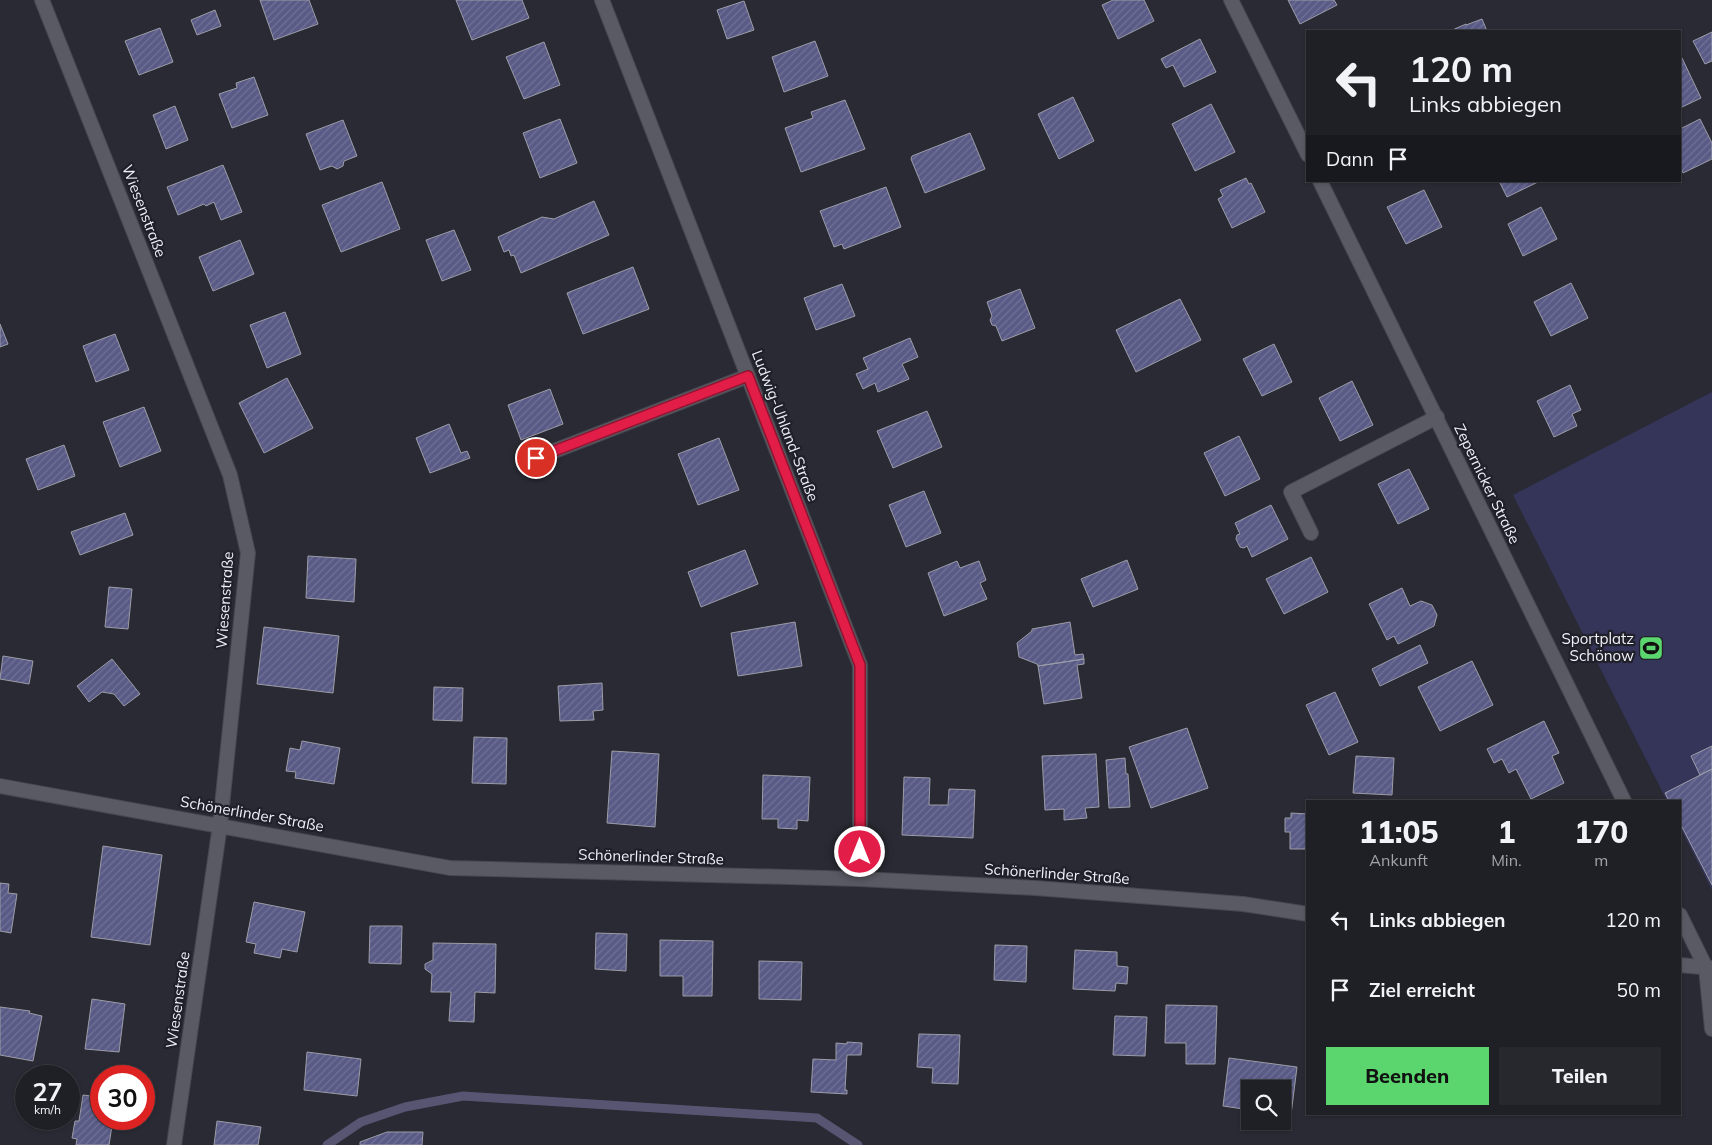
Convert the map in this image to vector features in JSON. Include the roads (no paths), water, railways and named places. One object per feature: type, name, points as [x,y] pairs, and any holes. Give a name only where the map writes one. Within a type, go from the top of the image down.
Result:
[{"type":"street","name":"Wiesenstraße","points":[[42,0],[230,475],[248,553],[220,825],[174,1145]]},
{"type":"street","name":"Ludwig-Uhland-Straße","points":[[602,0],[860,665],[860,879]]},
{"type":"street","points":[[1231,0],[1306,151]]},
{"type":"street","name":"Zepernicker Straße","points":[[1320,182],[1624,800]]},
{"type":"street","points":[[536,458],[748,376]]},
{"type":"street","points":[[1312,533],[1292,492],[1437,417]]},
{"type":"street","name":"Schönerlinder Straße","points":[[0,786],[450,868],[860,879],[1035,888],[1242,904],[1306,914]]},
{"type":"street","points":[[1681,917],[1709,968],[1712,1029]]},
{"type":"street","points":[[1681,965],[1709,968]]},
{"type":"waterway","points":[[327,1145],[361,1122],[405,1107],[463,1096],[817,1118],[858,1145]]},
{"type":"place","name":"Sportplatz Schönow","points":[[1651,648]]}]
